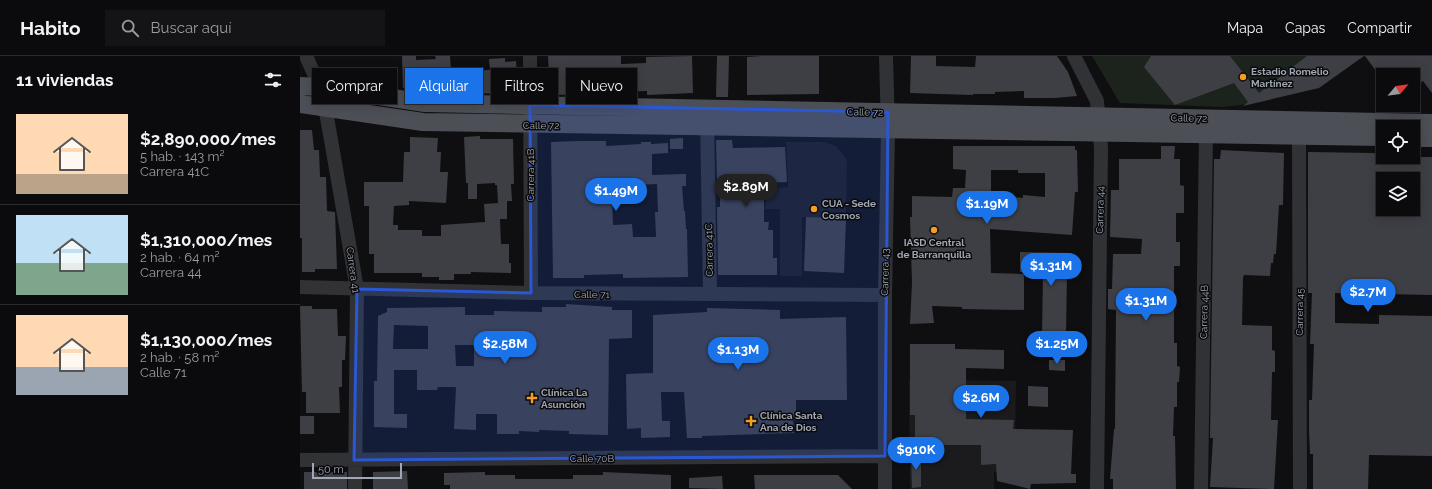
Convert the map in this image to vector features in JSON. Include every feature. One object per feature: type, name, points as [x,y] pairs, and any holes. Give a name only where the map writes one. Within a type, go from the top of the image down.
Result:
[{"type":"main road","name":"Calle 72","points":[[300,86],[312,87]]},
{"type":"main road","name":"Calle 72","points":[[397,99],[425,103],[708,109],[888,121],[1100,125],[1432,123]]},
{"type":"main road","name":"Calle 72","points":[[300,104],[325,106],[423,122],[707,127],[888,121]]},
{"type":"main road","name":"Calle 72","points":[[1100,125],[1206,134],[1376,137]]},
{"type":"main road","points":[[1420,138],[1432,138]]},
{"type":"street","name":"Carrera 41","points":[[306,56],[312,69]]},
{"type":"street","name":"Carrera 41B","points":[[530,56],[531,293]]},
{"type":"street","name":"Carrera 43","points":[[885,489],[885,295],[888,121],[886,56]]},
{"type":"street","name":"Carrera 44","points":[[1074,56],[1095,95],[1100,125],[1097,489]]},
{"type":"street","name":"Carrera 41","points":[[325,106],[357,289],[354,460],[355,489]]},
{"type":"street","name":"Carrera 41C","points":[[708,109],[710,294]]},
{"type":"street","name":"Carrera 44B","points":[[1201,489],[1206,134]]},
{"type":"street","name":"Carrera 45","points":[[1299,136],[1300,489]]},
{"type":"street","name":"Calle 71","points":[[300,287],[531,293],[885,295]]},
{"type":"street","name":"Calle 70B","points":[[300,460],[885,456]]},
{"type":"highlighted area","points":[[530,105],[888,112],[885,456],[354,460],[357,289],[531,293]]},
{"type":"shaded area","name":"Estadio Romelio Martínez","points":[[1092,56],[1364,56],[1250,104],[1222,107],[1120,103]]},
{"type":"shaded area","name":"CUA - Sede Cosmos","points":[[786,142],[823,142],[836,146],[847,160],[846,217],[802,217],[802,276],[780,276],[780,209],[765,209],[766,189],[788,187]]},
{"type":"shaded area","points":[[909,380],[1016,381],[1015,446],[1000,472],[994,472],[994,489],[910,489]]},
{"type":"building","points":[[402,56],[416,56],[416,60],[436,59],[435,56],[450,56],[451,68],[405,68],[405,88],[403,88]]},
{"type":"building","points":[[548,56],[621,56],[621,64],[646,63],[646,57],[692,56],[693,93],[647,95],[647,91],[637,91],[637,68],[566,68],[566,95],[558,95],[558,68],[549,68]]},
{"type":"building","points":[[717,56],[729,56],[728,97],[716,97]]},
{"type":"building","points":[[819,56],[819,94],[747,95],[747,57]]},
{"type":"building","points":[[911,56],[936,56],[936,66],[975,67],[976,56],[1057,56],[1068,72],[1077,96],[1024,98],[1024,91],[995,92],[995,94],[973,95],[910,93]]},
{"type":"building","name":"Estadio Romelio Martínez","points":[[1151,56],[1230,56],[1259,93],[1307,56],[1364,56],[1319,88],[1243,106],[1248,102],[1234,83],[1175,105],[1144,67]]},
{"type":"building","points":[[1365,56],[1432,56],[1432,93],[1423,81],[1420,83],[1420,68],[1376,68],[1376,71]]},
{"type":"building","points":[[505,58],[505,62],[516,61],[516,68],[491,68],[491,94],[483,93],[483,70],[490,70],[489,59]]},
{"type":"building","points":[[300,130],[312,130],[314,150],[319,150],[320,177],[326,177],[327,211],[335,212],[337,269],[315,269],[315,272],[302,272],[302,238],[300,238]]},
{"type":"building","points":[[480,136],[480,139],[513,139],[514,184],[511,184],[512,201],[507,201],[507,219],[500,219],[501,244],[509,244],[509,263],[511,263],[511,273],[471,272],[471,274],[454,274],[454,280],[439,280],[439,277],[422,277],[422,273],[374,273],[374,254],[369,254],[369,206],[364,206],[364,182],[403,182],[404,152],[410,152],[410,137],[438,138],[437,152],[441,152],[440,172],[448,172],[446,203],[409,201],[409,205],[394,206],[393,225],[398,225],[398,230],[422,230],[422,236],[441,236],[441,225],[485,222],[484,204],[498,203],[497,185],[495,185],[495,183],[477,184],[477,199],[468,199],[468,183],[466,183],[464,137]]},
{"type":"building","points":[[683,138],[683,149],[670,149],[670,139]]},
{"type":"building","points":[[716,140],[732,140],[733,148],[785,147],[787,182],[764,183],[764,222],[769,222],[768,230],[773,230],[773,258],[777,258],[777,275],[718,275],[717,207],[720,207],[720,183],[717,183]]},
{"type":"building","points":[[606,141],[606,146],[641,144],[641,142],[651,142],[651,144],[668,143],[668,153],[652,154],[652,175],[686,174],[686,186],[682,186],[687,229],[688,277],[623,278],[623,274],[584,275],[584,278],[553,278],[551,142]],"holes":[[[657,184],[658,212],[655,212],[656,237],[633,237],[632,224],[613,225],[612,200],[637,199],[637,185]]]},
{"type":"building","points":[[953,146],[1075,146],[1075,150],[1077,150],[1078,192],[1075,192],[1072,235],[990,229],[991,273],[1024,274],[1024,310],[962,309],[962,307],[932,306],[934,323],[910,324],[912,283],[910,217],[912,217],[912,196],[952,197],[953,188],[965,188],[966,170],[953,169]],"holes":[[[991,170],[1018,170],[1018,173],[1045,173],[1045,197],[1023,195],[1023,198],[991,195]]]},
{"type":"building","points":[[1161,146],[1175,146],[1174,159],[1180,159],[1180,185],[1184,186],[1184,213],[1176,213],[1176,242],[1180,242],[1180,266],[1174,266],[1174,343],[1177,343],[1177,366],[1180,367],[1179,382],[1177,382],[1177,407],[1174,407],[1173,436],[1175,436],[1176,489],[1113,489],[1113,479],[1110,479],[1115,429],[1116,310],[1108,309],[1108,289],[1112,289],[1113,254],[1141,254],[1142,239],[1110,237],[1111,190],[1119,190],[1119,159],[1161,159]]},
{"type":"building","points":[[1221,150],[1284,153],[1283,205],[1279,205],[1276,254],[1274,254],[1273,263],[1271,263],[1270,276],[1244,275],[1243,278],[1242,325],[1272,326],[1272,350],[1275,351],[1275,372],[1272,372],[1271,420],[1278,420],[1274,489],[1210,487],[1213,438],[1210,438],[1214,159],[1220,159]]},
{"type":"building","points":[[1308,152],[1376,153],[1376,164],[1420,164],[1420,157],[1432,157],[1432,295],[1335,293],[1335,323],[1379,324],[1379,315],[1432,316],[1432,456],[1369,455],[1368,489],[1313,489],[1313,454],[1310,454],[1309,431],[1309,400],[1312,400],[1314,344],[1310,344],[1312,293],[1308,293]]},
{"type":"building","points":[[806,217],[846,218],[844,273],[804,271]]},
{"type":"building","points":[[1020,252],[1072,253],[1072,274],[1067,274],[1066,335],[1042,335],[1043,273],[1020,272]]},
{"type":"building","name":"Clínica La Asunción","points":[[566,304],[612,307],[612,310],[632,310],[632,338],[609,339],[608,435],[569,434],[569,431],[539,430],[539,432],[519,431],[519,434],[497,434],[497,414],[476,414],[476,430],[454,429],[456,387],[438,387],[437,390],[417,390],[417,370],[394,370],[394,414],[407,414],[407,428],[374,427],[374,381],[377,381],[378,316],[387,312],[387,308],[465,307],[465,315],[494,315],[494,311],[542,312],[542,307],[566,307]],"holes":[[[394,325],[428,326],[428,349],[393,349]],[[455,345],[474,345],[474,366],[456,366]]]},
{"type":"building","points":[[300,306],[312,306],[312,309],[337,309],[338,336],[346,336],[345,360],[342,360],[342,387],[339,387],[340,413],[306,413],[306,392],[302,392]]},
{"type":"building","points":[[707,308],[780,310],[780,319],[846,317],[847,400],[796,400],[796,420],[793,420],[794,433],[702,436],[702,438],[687,438],[684,392],[661,392],[662,421],[670,421],[670,437],[641,438],[641,428],[627,429],[626,374],[653,373],[653,315],[707,312]]},
{"type":"building","points":[[910,344],[955,344],[955,349],[1004,350],[1004,369],[966,368],[966,419],[1014,420],[1013,429],[1073,430],[1071,474],[1076,474],[1076,483],[1031,484],[1030,489],[997,481],[996,464],[981,465],[981,445],[915,445],[915,415],[910,415]]},
{"type":"building","points":[[1049,360],[1065,360],[1065,371],[1049,370]]},
{"type":"building","points":[[1028,386],[1048,387],[1048,407],[1028,406]]},
{"type":"building","points":[[300,416],[314,416],[314,434],[300,434]]},
{"type":"building","points":[[911,456],[921,456],[921,487],[912,488]]},
{"type":"building","points":[[407,471],[408,489],[373,489],[373,472]]},
{"type":"building","points":[[304,472],[347,472],[347,489],[304,489]]},
{"type":"building","points":[[485,472],[485,475],[515,475],[515,479],[573,479],[573,475],[603,475],[603,472],[671,475],[671,489],[450,489],[450,485],[444,485],[444,473]]},
{"type":"building","points":[[754,475],[838,475],[852,489],[755,489]]},
{"type":"building","points":[[722,476],[723,489],[689,488],[689,478]]},
{"type":"place","name":"Estadio Romelio Martínez","points":[[1243,77]]},
{"type":"place","name":"CUA - Sede Cosmos","points":[[814,209]]},
{"type":"place","name":"IASD Central de Barranquilla","points":[[934,230]]},
{"type":"place","name":"Clínica La Asunción","points":[[532,398]]},
{"type":"place","name":"Clínica Santa Ana de Dios","points":[[751,421]]}]
